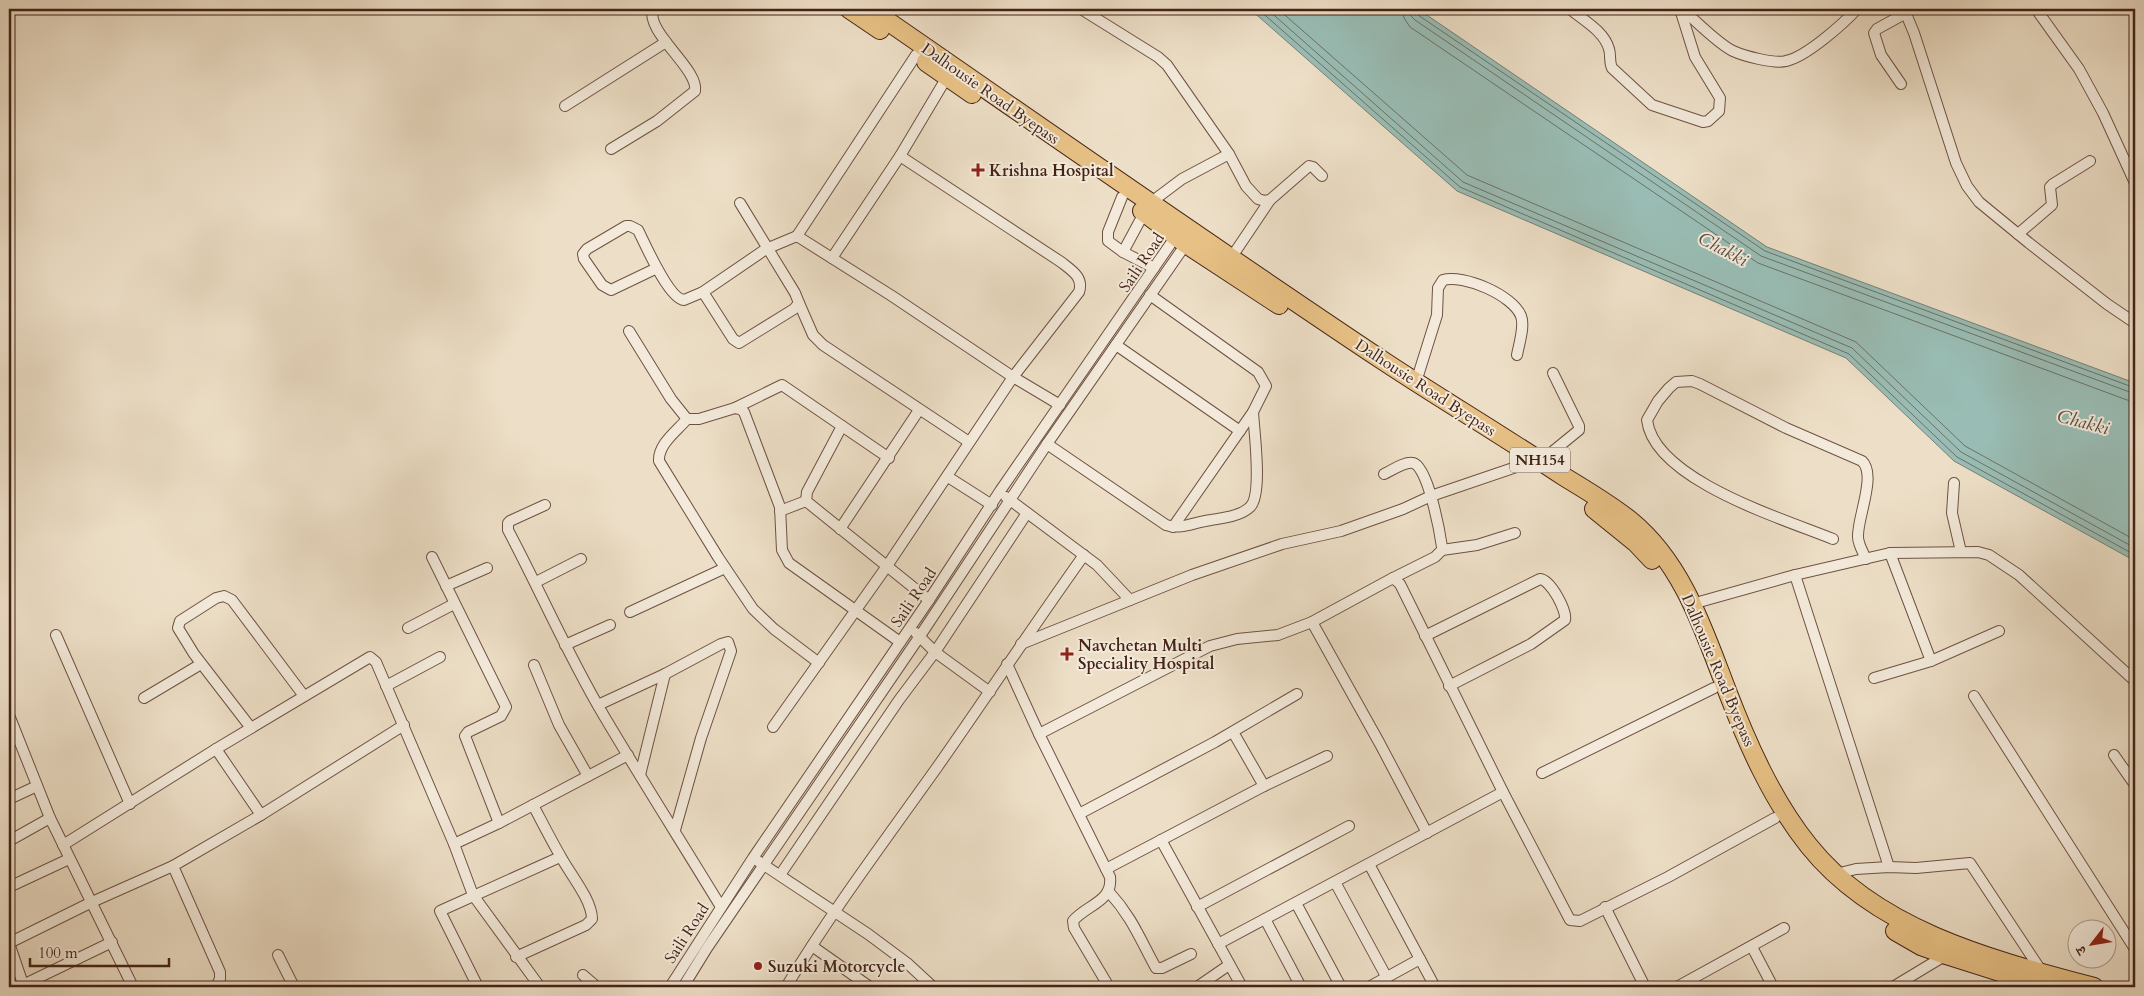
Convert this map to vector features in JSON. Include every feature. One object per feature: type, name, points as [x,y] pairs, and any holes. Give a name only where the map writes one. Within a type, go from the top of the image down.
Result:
[{"type":"highway","name":"NH154","points":[[849,9],[1122,197],[1147,208]]},
{"type":"highway","name":"Dalhousie Road Byepass","points":[[870,9],[1184,234],[1231,258],[1533,463],[1630,520],[1674,569],[1692,604],[1747,740],[1774,793],[1809,846],[1836,874],[1871,902],[1917,930],[1939,940],[2042,983],[2094,987]]},
{"type":"highway","name":"NH154","points":[[1184,234],[1389,379],[1533,463],[1600,513],[1636,543],[1652,559],[1676,596],[1739,747],[1775,818],[1801,852],[1827,880],[1851,900],[1898,933],[1921,946],[2042,983]]},
{"type":"street","points":[[611,149],[657,121],[695,92],[694,81],[666,42],[652,18],[653,9]]},
{"type":"street","points":[[1081,9],[1158,57],[1167,65],[1228,154],[1246,186],[1258,199],[1270,200]]},
{"type":"street","points":[[1570,9],[1597,31],[1609,49],[1612,68],[1645,99],[1663,110],[1703,122],[1708,121],[1719,111],[1720,98],[1695,57],[1681,9]]},
{"type":"street","points":[[1681,9],[1733,51],[1776,62],[1798,57],[1821,41],[1857,9]]},
{"type":"street","points":[[2036,9],[2079,69],[2103,114],[2135,183]]},
{"type":"street","points":[[1901,84],[1881,55],[1874,33],[1877,29],[1905,11],[1956,163],[1967,186],[1979,202],[2018,234],[2107,304],[2135,323]]},
{"type":"street","points":[[565,106],[666,42]]},
{"type":"street","points":[[657,268],[611,290],[602,285],[584,259],[583,254],[595,244],[626,226],[630,226],[638,230],[657,268],[680,300],[703,292],[766,248],[797,236],[916,55]]},
{"type":"street","points":[[832,258],[900,156],[947,77]]},
{"type":"street","points":[[1123,252],[1147,208],[1182,180],[1228,154]]},
{"type":"street","points":[[773,727],[887,566],[1013,377],[1078,292],[1080,280],[1061,262],[900,156]]},
{"type":"street","points":[[2018,234],[2052,205],[2053,201],[2050,191],[2053,184],[2090,161]]},
{"type":"street","points":[[1231,258],[1270,200],[1309,166],[1313,167],[1322,176]]},
{"type":"street","points":[[1122,197],[1107,236],[1112,244],[1123,252],[1154,268]]},
{"type":"street","points":[[740,203],[795,293],[814,335],[822,345],[970,442]]},
{"type":"street","points":[[676,977],[683,987],[763,864],[920,636],[1047,444],[1150,295],[1184,234]]},
{"type":"street","name":"Saili Road","points":[[670,987],[753,858],[929,600],[1000,491],[1154,268],[1184,234]]},
{"type":"street","points":[[797,236],[1013,377],[1060,405]]},
{"type":"street","points":[[1416,382],[1437,315],[1438,288],[1443,280],[1448,278],[1488,288],[1517,310],[1522,320],[1517,355]]},
{"type":"street","points":[[703,292],[732,339],[739,343],[794,309],[799,303]]},
{"type":"street","points":[[1150,295],[1258,372],[1266,386],[1254,412],[1174,527]]},
{"type":"street","points":[[629,331],[671,399],[686,419]]},
{"type":"street","points":[[1116,345],[1240,432]]},
{"type":"street","points":[[1021,644],[1192,575],[1282,544],[1341,531],[1403,509],[1431,496],[1533,463],[1579,430],[1553,373]]},
{"type":"street","points":[[1833,538],[1725,496],[1672,461],[1662,451],[1650,430],[1647,420],[1669,388],[1676,382],[1682,381],[1700,384],[1786,428],[1862,460],[1867,470],[1864,508],[1858,536],[1866,558]]},
{"type":"street","points":[[819,663],[762,619],[725,568],[659,461],[662,447],[686,419],[699,419],[735,408],[782,385],[889,458]]},
{"type":"street","points":[[735,408],[740,409],[746,417],[780,511],[782,550],[788,563],[900,642]]},
{"type":"street","points":[[840,529],[920,410]]},
{"type":"street","points":[[1047,444],[1166,525],[1180,528],[1244,512],[1254,503],[1256,498],[1257,472],[1254,412]]},
{"type":"street","points":[[806,501],[807,492],[842,426]]},
{"type":"street","points":[[1384,474],[1408,463],[1413,463],[1422,471],[1431,496],[1441,537],[1442,550]]},
{"type":"street","points":[[948,477],[992,505]]},
{"type":"street","points":[[1954,483],[1952,513],[1961,552]]},
{"type":"street","points":[[1000,491],[1010,501],[1084,554],[1130,600]]},
{"type":"street","points":[[780,511],[806,501]]},
{"type":"street","points":[[806,501],[929,600]]},
{"type":"street","points":[[545,505],[508,524],[508,530],[598,705],[721,907]]},
{"type":"street","points":[[780,875],[899,700],[936,652],[1027,513]]},
{"type":"street","points":[[1040,734],[1210,646],[1237,639],[1278,635],[1312,622],[1435,557],[1442,550],[1477,545],[1515,533]]},
{"type":"street","points":[[1692,604],[1795,575],[1890,553],[1961,552],[1989,555],[2019,575],[2135,681]]},
{"type":"street","points":[[1890,553],[1931,660]]},
{"type":"street","points":[[786,987],[835,911],[990,692],[1084,554]]},
{"type":"street","points":[[432,557],[506,707],[501,716],[468,732],[465,736],[499,823]]},
{"type":"street","points":[[536,582],[581,560]]},
{"type":"street","points":[[446,586],[487,568]]},
{"type":"street","points":[[630,612],[725,568]]},
{"type":"street","points":[[1795,575],[1889,867]]},
{"type":"street","points":[[1393,578],[1400,584],[1449,686],[1570,920],[1580,921],[1668,877],[1775,818]]},
{"type":"street","points":[[1426,636],[1540,579],[1549,583],[1563,609],[1566,616],[1565,620],[1531,644],[1449,686]]},
{"type":"street","points":[[251,728],[201,664],[180,632],[178,623],[220,596],[228,597],[248,620],[304,696]]},
{"type":"street","points":[[408,628],[454,604]]},
{"type":"street","points":[[1312,622],[1380,744],[1426,833]]},
{"type":"street","points":[[566,645],[610,626]]},
{"type":"street","points":[[909,628],[936,652],[990,692]]},
{"type":"street","points":[[1874,678],[1931,660],[1999,631]]},
{"type":"street","points":[[56,636],[130,804]]},
{"type":"street","points":[[598,705],[665,674],[721,644],[728,642],[731,646],[674,830]]},
{"type":"street","points":[[63,845],[216,749],[370,657],[376,662],[404,725],[454,844],[473,895],[516,957],[540,987]]},
{"type":"street","points":[[386,686],[440,657]]},
{"type":"street","points":[[144,698],[201,664]]},
{"type":"street","points":[[1008,664],[1111,881],[1109,892],[1073,921],[1074,928],[1109,987]]},
{"type":"street","points":[[534,665],[559,726],[588,776]]},
{"type":"street","points":[[640,775],[665,674]]},
{"type":"street","points":[[1542,772],[1714,688]]},
{"type":"street","points":[[1079,814],[1233,732],[1297,694]]},
{"type":"street","points":[[1974,696],[2135,949]]},
{"type":"street","points":[[9,715],[50,818],[112,942],[132,987]]},
{"type":"street","points":[[112,942],[24,986],[9,943],[92,902],[173,866],[261,815],[404,725]]},
{"type":"street","points":[[1233,732],[1264,786]]},
{"type":"street","points":[[216,749],[261,815]]},
{"type":"street","points":[[454,844],[499,823],[628,755]]},
{"type":"street","points":[[2114,755],[2135,785]]},
{"type":"street","points":[[1106,869],[1264,786],[1327,756]]},
{"type":"street","points":[[9,799],[37,786]]},
{"type":"street","points":[[1218,944],[1503,792]]},
{"type":"street","points":[[516,957],[586,924],[592,919],[592,911],[587,901],[533,805]]},
{"type":"street","points":[[9,841],[50,818]]},
{"type":"street","points":[[1197,907],[1349,826]]},
{"type":"street","points":[[1161,840],[1242,987]]},
{"type":"street","points":[[478,987],[440,911],[560,856]]},
{"type":"street","points":[[753,858],[835,911],[907,963],[933,987]]},
{"type":"street","points":[[9,887],[69,859]]},
{"type":"street","points":[[1836,874],[1856,869],[1916,868],[1970,863],[2042,983]]},
{"type":"street","points":[[1369,864],[1435,987]]},
{"type":"street","points":[[173,866],[220,972],[220,979],[216,987]]},
{"type":"street","points":[[1335,882],[1387,978]]},
{"type":"street","points":[[1109,892],[1120,903],[1139,932],[1156,968],[1162,968],[1191,954]]},
{"type":"street","points":[[1296,903],[1341,987]]},
{"type":"street","points":[[1605,908],[1645,987]]},
{"type":"street","points":[[1265,919],[1300,987]]},
{"type":"street","points":[[1677,987],[1784,928]]},
{"type":"street","points":[[812,946],[870,987]]},
{"type":"street","points":[[1752,947],[1773,987]]},
{"type":"street","points":[[278,955],[294,987]]},
{"type":"street","points":[[1893,987],[1946,955]]},
{"type":"street","points":[[1369,987],[1420,960]]},
{"type":"street","points":[[1197,987],[1229,964]]},
{"type":"street","points":[[583,975],[597,987]]},
{"type":"water","name":"Chakki","points":[[1250,9],[1418,9],[1767,247],[2135,383],[2135,561],[1954,461],[1846,358],[1457,191]]},
{"type":"place","name":"Krishna Hospital","points":[[978,170]]},
{"type":"place","name":"Navchetan Multi Speciality Hospital","points":[[1067,654]]},
{"type":"place","name":"Suzuki Motorcycle","points":[[758,966]]}]
